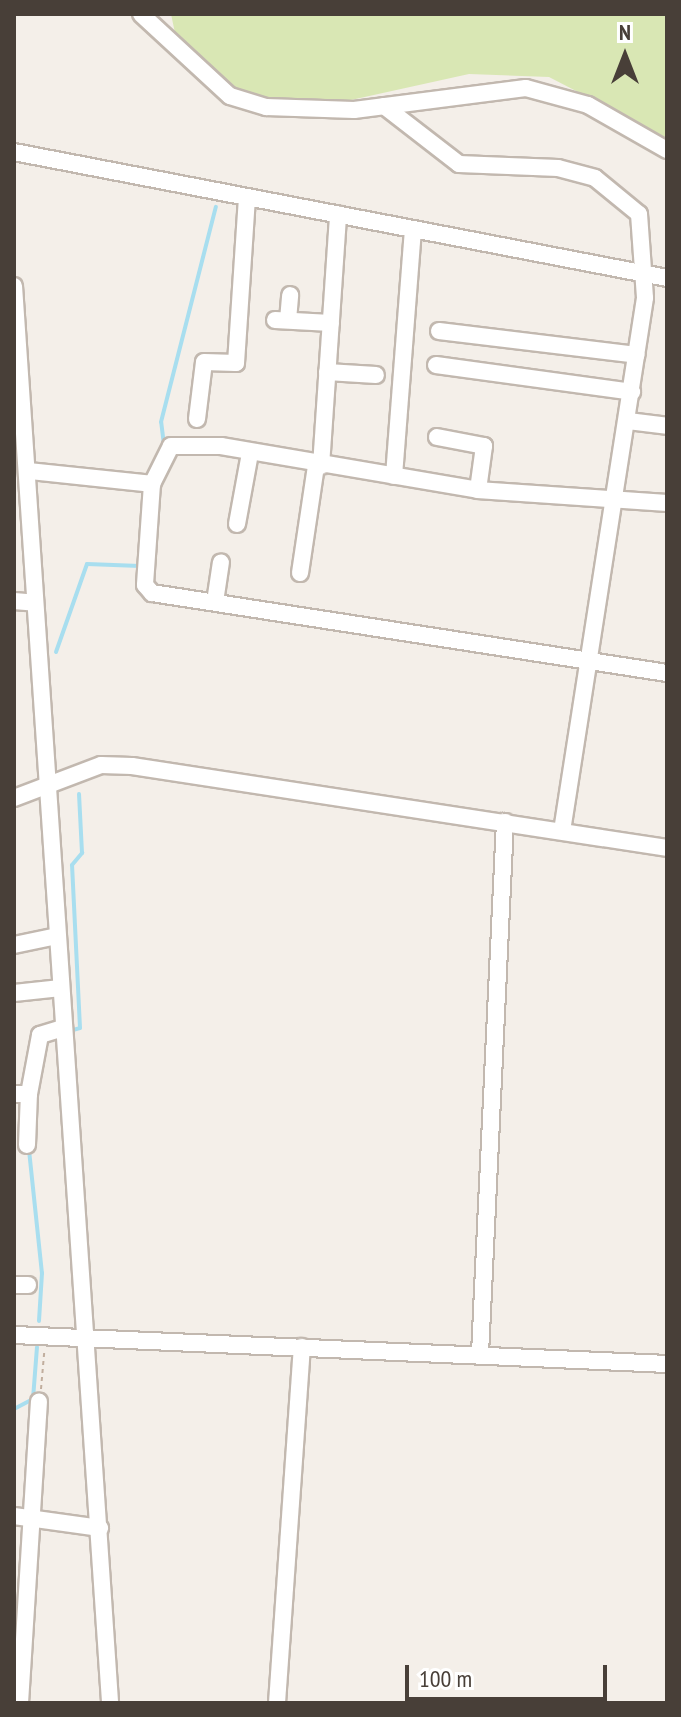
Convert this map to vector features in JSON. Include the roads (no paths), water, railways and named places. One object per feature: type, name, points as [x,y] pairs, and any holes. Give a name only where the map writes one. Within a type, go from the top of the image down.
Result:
[{"type":"street","points":[[141,14],[230,96],[294,112],[384,106],[526,88],[588,105],[667,150]]},
{"type":"street","points":[[384,106],[427,147],[459,164],[558,168],[619,192],[639,214],[639,271],[645,298],[617,505],[562,831]]},
{"type":"street","points":[[14,152],[667,278]]},
{"type":"street","points":[[197,419],[204,362],[236,363],[247,197]]},
{"type":"street","points":[[300,573],[319,466],[338,215]]},
{"type":"street","points":[[394,476],[413,230]]},
{"type":"street","points":[[14,286],[21,450],[29,471],[46,788],[87,1335],[110,1703]]},
{"type":"street","points":[[290,295],[282,320],[331,323]]},
{"type":"street","points":[[439,331],[637,355]]},
{"type":"street","points":[[436,365],[632,392]]},
{"type":"street","points":[[327,372],[376,375]]},
{"type":"street","points":[[628,421],[667,426]]},
{"type":"street","points":[[437,437],[484,446],[478,490]]},
{"type":"street","points":[[667,503],[617,505],[478,490],[250,453],[171,446],[149,484],[145,585],[152,593],[667,673]]},
{"type":"street","points":[[237,524],[250,453]]},
{"type":"street","points":[[29,471],[149,484]]},
{"type":"street","points":[[215,602],[221,562]]},
{"type":"street","points":[[14,601],[35,603]]},
{"type":"street","points":[[14,798],[101,765],[132,766],[667,848]]},
{"type":"street","points":[[480,1354],[505,822]]},
{"type":"street","points":[[14,945],[57,936]]},
{"type":"street","points":[[14,993],[61,988]]},
{"type":"street","points":[[27,1145],[22,1094],[40,1035],[63,1028]]},
{"type":"street","points":[[14,1335],[169,1338],[667,1364]]},
{"type":"street","points":[[277,1703],[302,1347]]},
{"type":"street","points":[[20,1703],[22,1516],[39,1402]]},
{"type":"street","points":[[22,1516],[100,1528]]},
{"type":"waterway","points":[[164,445],[161,422],[216,207]]},
{"type":"waterway","points":[[56,652],[87,564],[140,566]]},
{"type":"waterway","points":[[73,1030],[80,1028],[72,865],[82,853],[79,794]]},
{"type":"waterway","points":[[29,1150],[42,1273],[39,1321]]},
{"type":"waterway","points":[[14,1409],[33,1399],[37,1347]]}]
